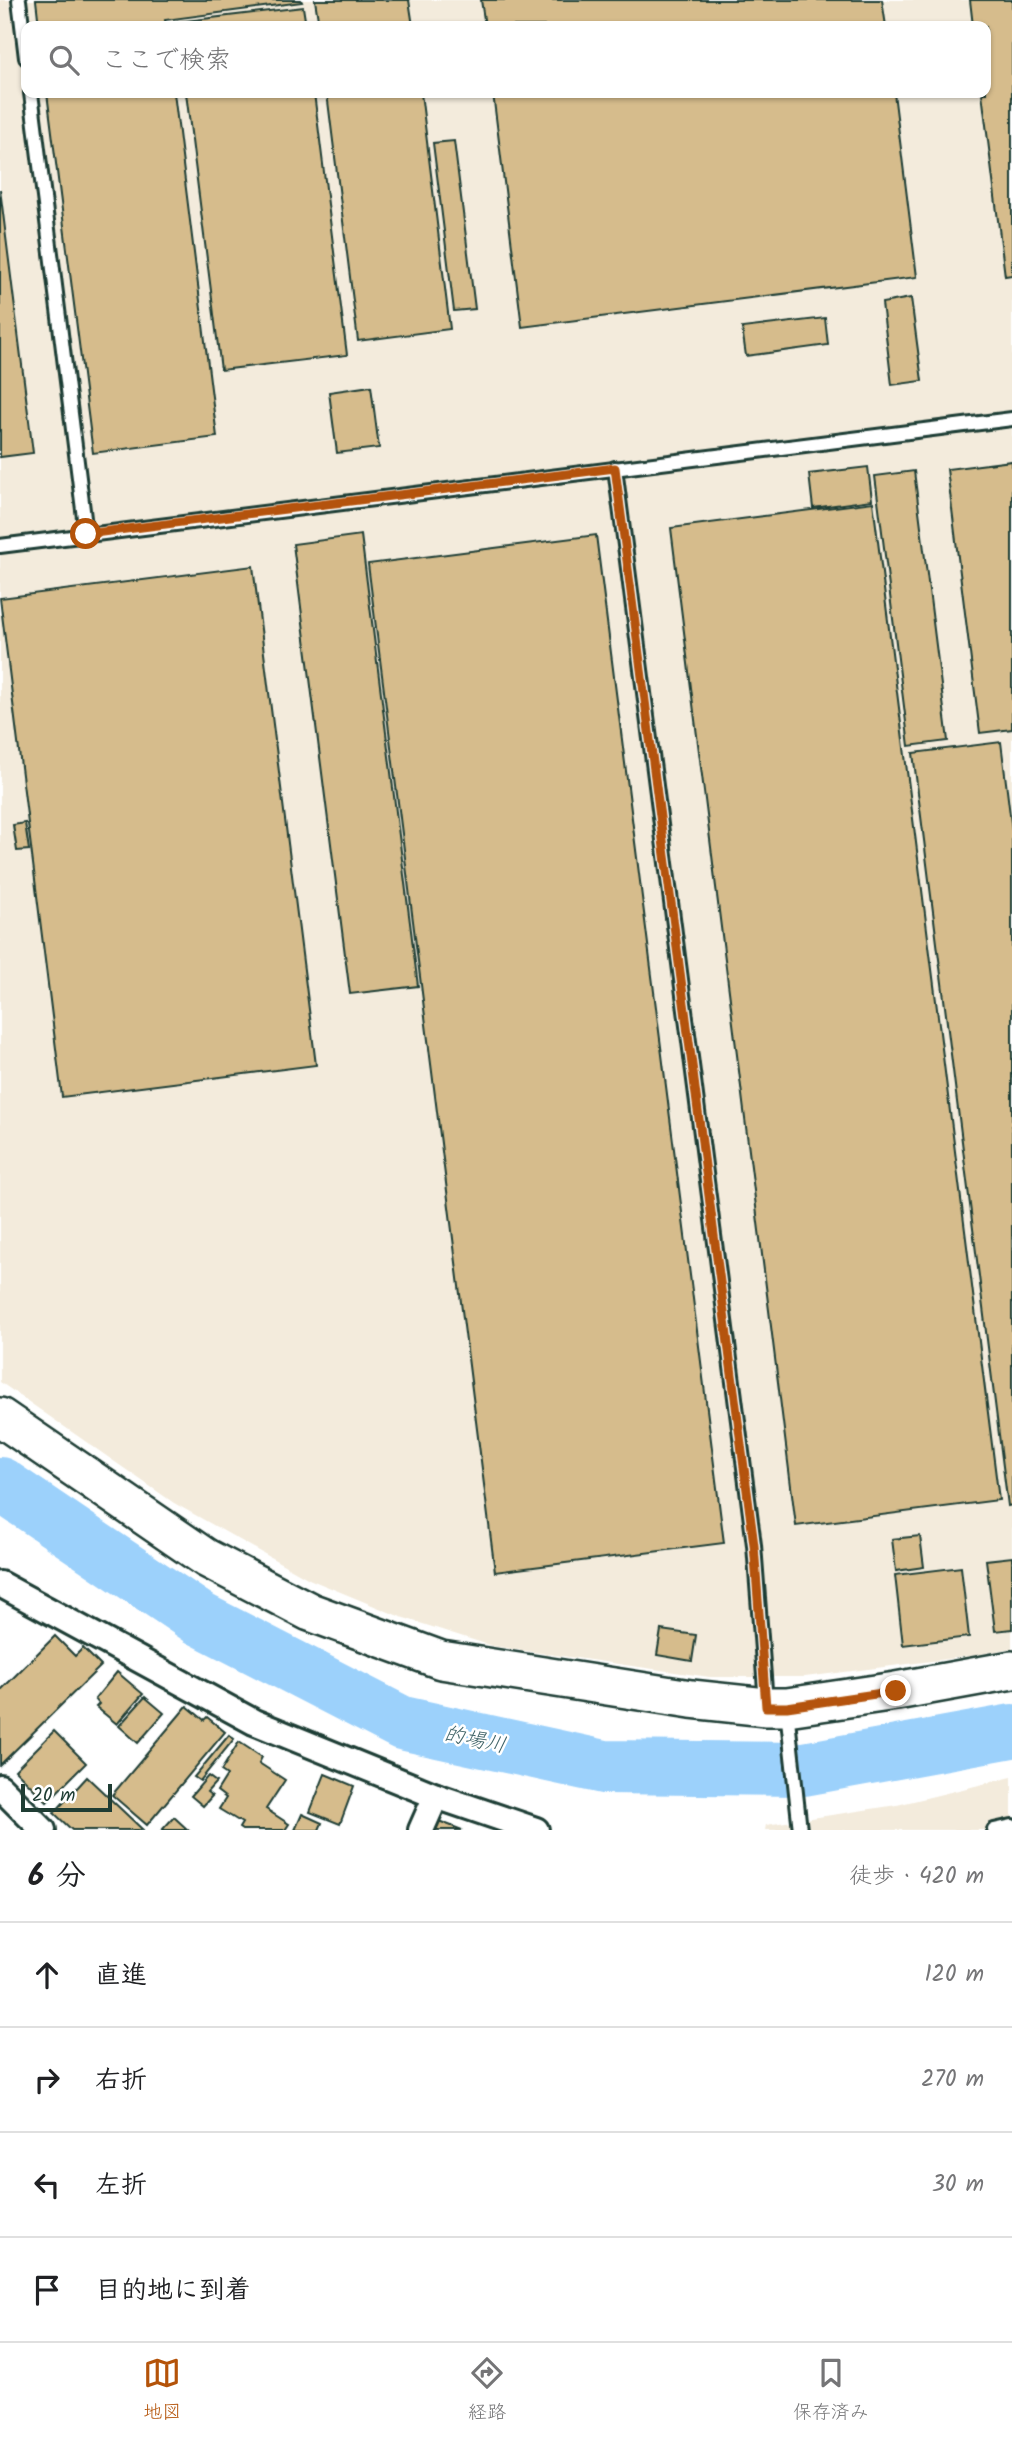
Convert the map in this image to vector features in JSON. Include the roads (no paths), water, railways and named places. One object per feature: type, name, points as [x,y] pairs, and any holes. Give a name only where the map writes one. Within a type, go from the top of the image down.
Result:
[{"type":"street","points":[[0,1417],[206,1558],[310,1612],[441,1660],[691,1699],[781,1716],[1012,1670]]},
{"type":"street","points":[[0,1584],[254,1722],[436,1796],[536,1830]]},
{"type":"street","points":[[0,1787],[43,1830]]},
{"type":"street","points":[[421,1830],[436,1796]]},
{"type":"lane","points":[[19,0],[22,21]]},
{"type":"lane","points":[[32,98],[86,534]]},
{"type":"lane","points":[[0,546],[1012,419]]},
{"type":"lane","points":[[615,468],[754,1545],[799,1824]]},
{"type":"lane","points":[[994,1830],[1012,1826]]},
{"type":"waterway","name":"的場川","points":[[0,1484],[200,1619],[402,1723],[604,1767],[804,1769],[1012,1731]]}]
